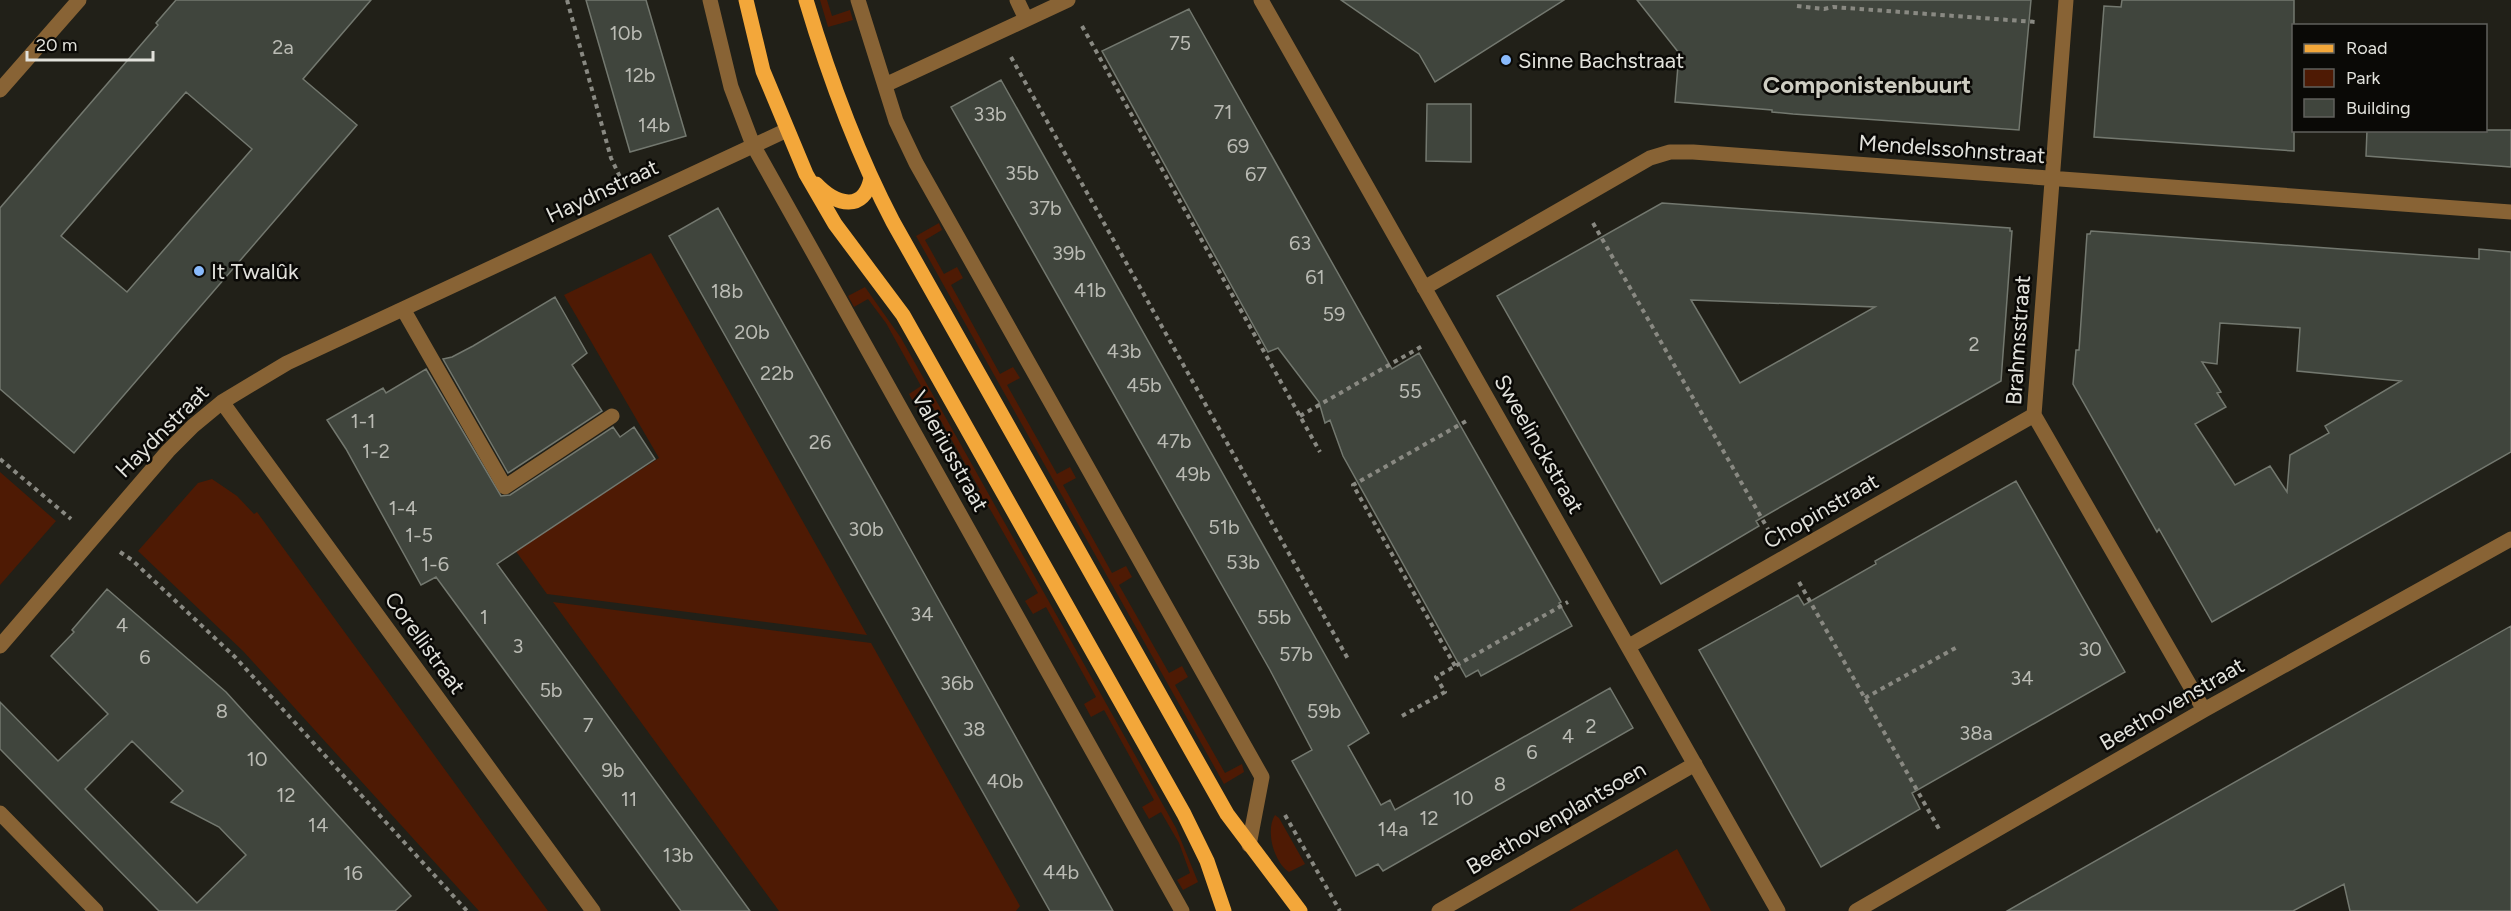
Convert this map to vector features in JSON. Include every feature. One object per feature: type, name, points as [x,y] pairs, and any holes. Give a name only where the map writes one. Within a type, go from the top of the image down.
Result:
[{"type":"main road","name":"Valeriusstraat","points":[[746,0],[763,71],[806,174],[835,224],[903,315],[1184,814],[1206,861],[1224,911]]},
{"type":"main road","points":[[806,0],[828,73],[850,132],[901,237],[1213,789],[1249,845],[1300,911]]},
{"type":"main road","name":"Valeriusstraat","points":[[806,174],[826,195],[846,202],[856,201],[866,195],[872,177]]},
{"type":"street","points":[[0,90],[79,0]]},
{"type":"street","name":"Valeriusstraat","points":[[710,0],[731,87],[753,145],[1182,911]]},
{"type":"street","points":[[858,0],[896,121],[916,163],[1262,777],[1249,845]]},
{"type":"street","points":[[1017,0],[1026,19]]},
{"type":"street","points":[[885,85],[1068,0]]},
{"type":"street","name":"Sweelinckstraat","points":[[1261,0],[1778,911]]},
{"type":"street","name":"Brahmsstraat","points":[[2066,0],[2034,415],[2205,710]]},
{"type":"street","name":"Haydnstraat","points":[[0,646],[168,452],[222,402],[287,363],[787,130]]},
{"type":"street","name":"Mendelssohnstraat","points":[[1424,288],[1650,158],[1670,153],[1693,152],[2511,212]]},
{"type":"street","points":[[403,309],[505,487],[612,416]]},
{"type":"street","name":"Corellistraat","points":[[222,402],[593,911]]},
{"type":"street","name":"Chopinstraat","points":[[1629,646],[2034,415]]},
{"type":"street","name":"Beethovenstraat","points":[[1857,911],[2205,710],[2511,539]]},
{"type":"street","name":"Beethovenplantsoen","points":[[1439,911],[1695,764]]},
{"type":"street","points":[[0,813],[96,911]]},
{"type":"path","points":[[567,0],[611,158]]},
{"type":"path","points":[[1797,6],[2064,24]]},
{"type":"path","points":[[1078,18],[1320,452]]},
{"type":"path","points":[[1018,74],[1348,658]]},
{"type":"path","points":[[1580,199],[1954,855]]},
{"type":"path","points":[[1300,416],[1449,331]]},
{"type":"path","points":[[1455,666],[1353,485],[1460,424]]},
{"type":"path","points":[[0,459],[63,514],[132,560],[235,657],[467,911]]},
{"type":"path","points":[[1402,716],[1444,692],[1436,677],[1561,606]]},
{"type":"path","points":[[1865,698],[1959,646]]},
{"type":"path","points":[[1262,777],[1340,911]]},
{"type":"green space","points":[[820,0],[827,0],[832,16],[850,10],[853,20],[828,27]]},
{"type":"green space","points":[[939,223],[942,230],[925,240],[944,274],[957,267],[963,278],[951,285],[1000,374],[1013,367],[1020,378],[1007,385],[1057,474],[1070,467],[1076,478],[1063,485],[1112,573],[1126,566],[1132,577],[1119,585],[1169,673],[1182,666],[1188,677],[1175,685],[1225,773],[1242,764],[1244,772],[1224,784],[916,236]]},
{"type":"green space","points":[[651,253],[867,635],[547,594],[515,550],[659,458],[564,295]]},
{"type":"green space","points":[[865,287],[901,338],[1176,828],[1198,882],[1183,890],[1177,880],[1190,873],[1179,843],[1161,812],[1149,819],[1142,807],[1154,800],[1104,710],[1091,717],[1084,704],[1096,697],[1046,607],[1033,614],[1025,601],[1038,593],[987,504],[975,510],[967,498],[980,490],[929,400],[916,407],[909,394],[921,386],[886,323],[868,299],[854,307],[848,296]]},
{"type":"green space","points":[[0,472],[56,521],[0,585]]},
{"type":"green space","points":[[212,479],[237,496],[254,514],[257,512],[548,911],[479,911],[243,651],[138,551],[198,483]]},
{"type":"green space","points":[[553,602],[871,643],[1020,906],[1016,911],[779,911]]},
{"type":"green space","points":[[1275,815],[1279,818],[1305,864],[1289,872],[1279,861],[1273,846],[1271,829]]},
{"type":"green space","points":[[1677,849],[1711,911],[1569,911]]},
{"type":"building","points":[[176,0],[371,0],[303,79],[357,125],[74,453],[0,389],[0,208],[158,25],[156,23]],"holes":[[[186,92],[252,149],[127,292],[61,236]]]},
{"type":"building","points":[[586,0],[646,0],[686,136],[630,152]]},
{"type":"building","points":[[1341,0],[1564,0],[1435,82],[1419,54]]},
{"type":"building","points":[[1637,0],[2031,0],[2019,130],[1793,114],[1772,112],[1772,110],[1675,102],[1679,53]]},
{"type":"building","points":[[2122,0],[2294,0],[2292,132],[2294,132],[2294,151],[2094,137],[2104,6],[2121,7]]},
{"type":"building","points":[[1189,9],[1392,369],[1419,353],[1561,602],[1559,603],[1572,626],[1481,676],[1478,670],[1466,677],[1343,456],[1330,420],[1325,423],[1319,402],[1278,348],[1268,352],[1102,51]]},
{"type":"building","points":[[1001,80],[1369,733],[1348,746],[1381,805],[1390,800],[1395,810],[1610,688],[1633,728],[1383,871],[1378,864],[1356,876],[1292,761],[1312,750],[1270,670],[951,107]]},
{"type":"building","points":[[1427,104],[1471,104],[1471,162],[1426,161]]},
{"type":"building","points":[[2511,130],[2511,167],[2366,156],[2367,132]]},
{"type":"building","points":[[1662,203],[2010,228],[2012,231],[2001,381],[1756,521],[1759,526],[1661,584],[1497,296]],"holes":[[[1691,300],[1875,307],[1740,383]]]},
{"type":"building","points":[[718,208],[1113,911],[1050,911],[669,236]]},
{"type":"building","points":[[2091,231],[2479,259],[2479,249],[2511,252],[2511,452],[2212,622],[2159,529],[2157,532],[2073,384],[2076,350],[2079,350],[2087,234]],"holes":[[[2220,323],[2300,328],[2297,371],[2401,381],[2325,426],[2329,433],[2290,455],[2287,492],[2270,466],[2235,485],[2195,424],[2226,407],[2217,393],[2221,392],[2202,362],[2217,364]]]},
{"type":"building","points":[[555,297],[587,353],[572,365],[602,411],[508,473],[443,359],[473,346]]},
{"type":"building","points":[[426,369],[501,496],[510,495],[613,427],[620,437],[634,427],[655,459],[497,564],[750,911],[681,911],[436,577],[421,585],[346,449],[327,420],[383,388],[386,393]]},
{"type":"building","points":[[2016,481],[2125,672],[1912,793],[1920,809],[1821,867],[1699,650],[1798,595],[1804,605],[1876,564],[1875,561]]},
{"type":"building","points":[[107,589],[226,692],[411,896],[395,911],[159,911],[0,749],[0,702],[58,761],[108,714],[51,656],[74,632],[72,630]],"holes":[[[132,741],[183,791],[171,802],[219,827],[246,855],[197,903],[85,789]]]},
{"type":"building","points":[[2511,626],[2511,911],[2350,911],[2344,884],[2293,911],[2007,911]]},
{"type":"place","name":"Sinne Bachstraat","points":[[1506,60]]},
{"type":"place","name":"It Twalûk","points":[[199,271]]},
{"type":"district","name":"Componistenbuurt","points":[[1867,84]]}]
